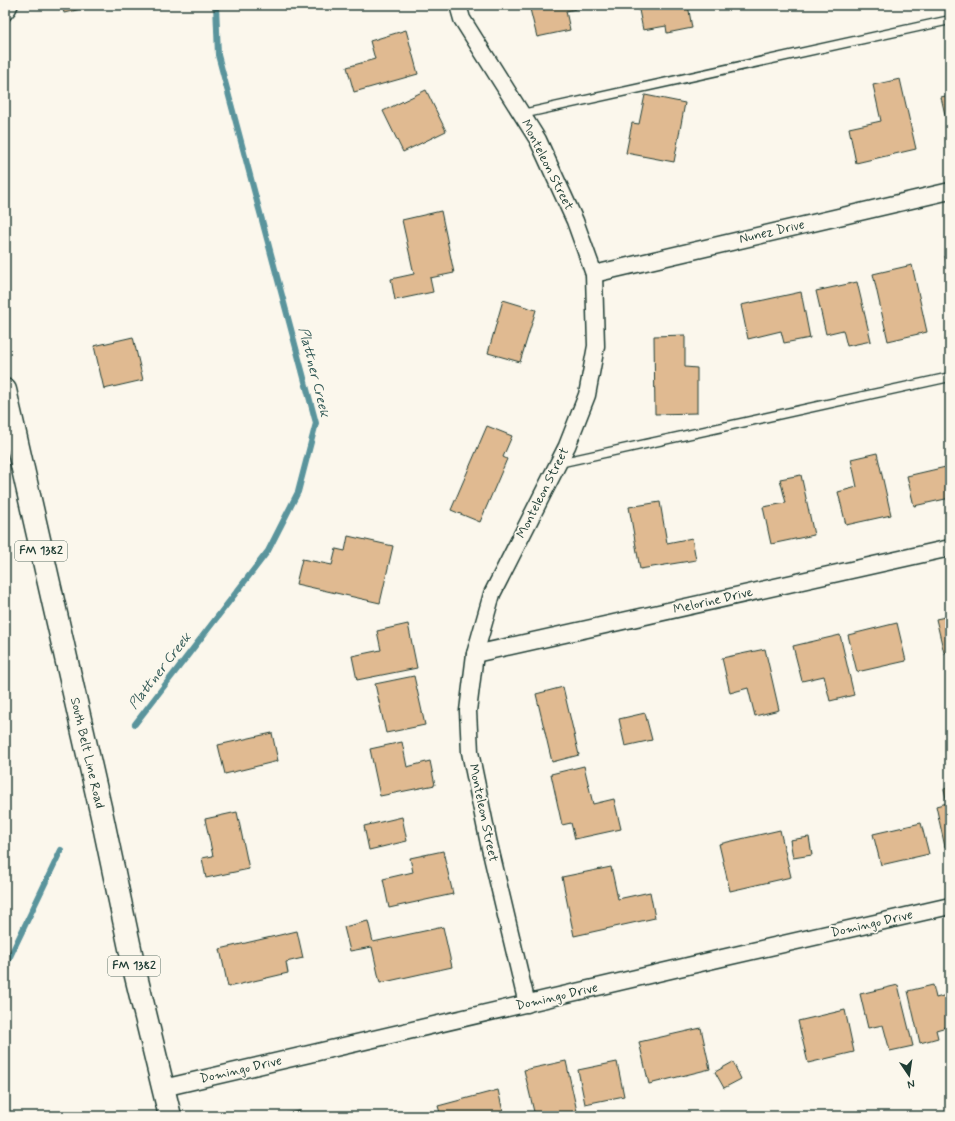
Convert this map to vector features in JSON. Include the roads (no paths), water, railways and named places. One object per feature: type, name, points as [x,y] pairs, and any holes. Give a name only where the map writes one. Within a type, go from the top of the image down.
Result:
[{"type":"main road","name":"South Belt Line Road","points":[[5,390],[15,451],[102,816],[135,972],[170,1116]]},
{"type":"street","name":"Monteleon Street","points":[[458,5],[462,19],[538,140],[575,221],[594,274],[596,346],[588,395],[559,463],[492,594],[475,654],[468,711],[470,752],[488,844],[528,1004]]},
{"type":"street","name":"Nunez Drive","points":[[594,274],[950,191]]},
{"type":"street","name":"Melorine Drive","points":[[475,654],[950,548]]},
{"type":"street","name":"Domingo Drive","points":[[164,1088],[950,906]]},
{"type":"lane","points":[[5,18],[14,5]]},
{"type":"lane","points":[[522,114],[950,20]]},
{"type":"lane","points":[[559,463],[950,377]]},
{"type":"waterway","name":"Plattner Creek","points":[[135,724],[268,551],[298,492],[316,423],[218,55],[216,5]]},
{"type":"waterway","name":"Plattner Creek","points":[[5,967],[61,850]]}]
